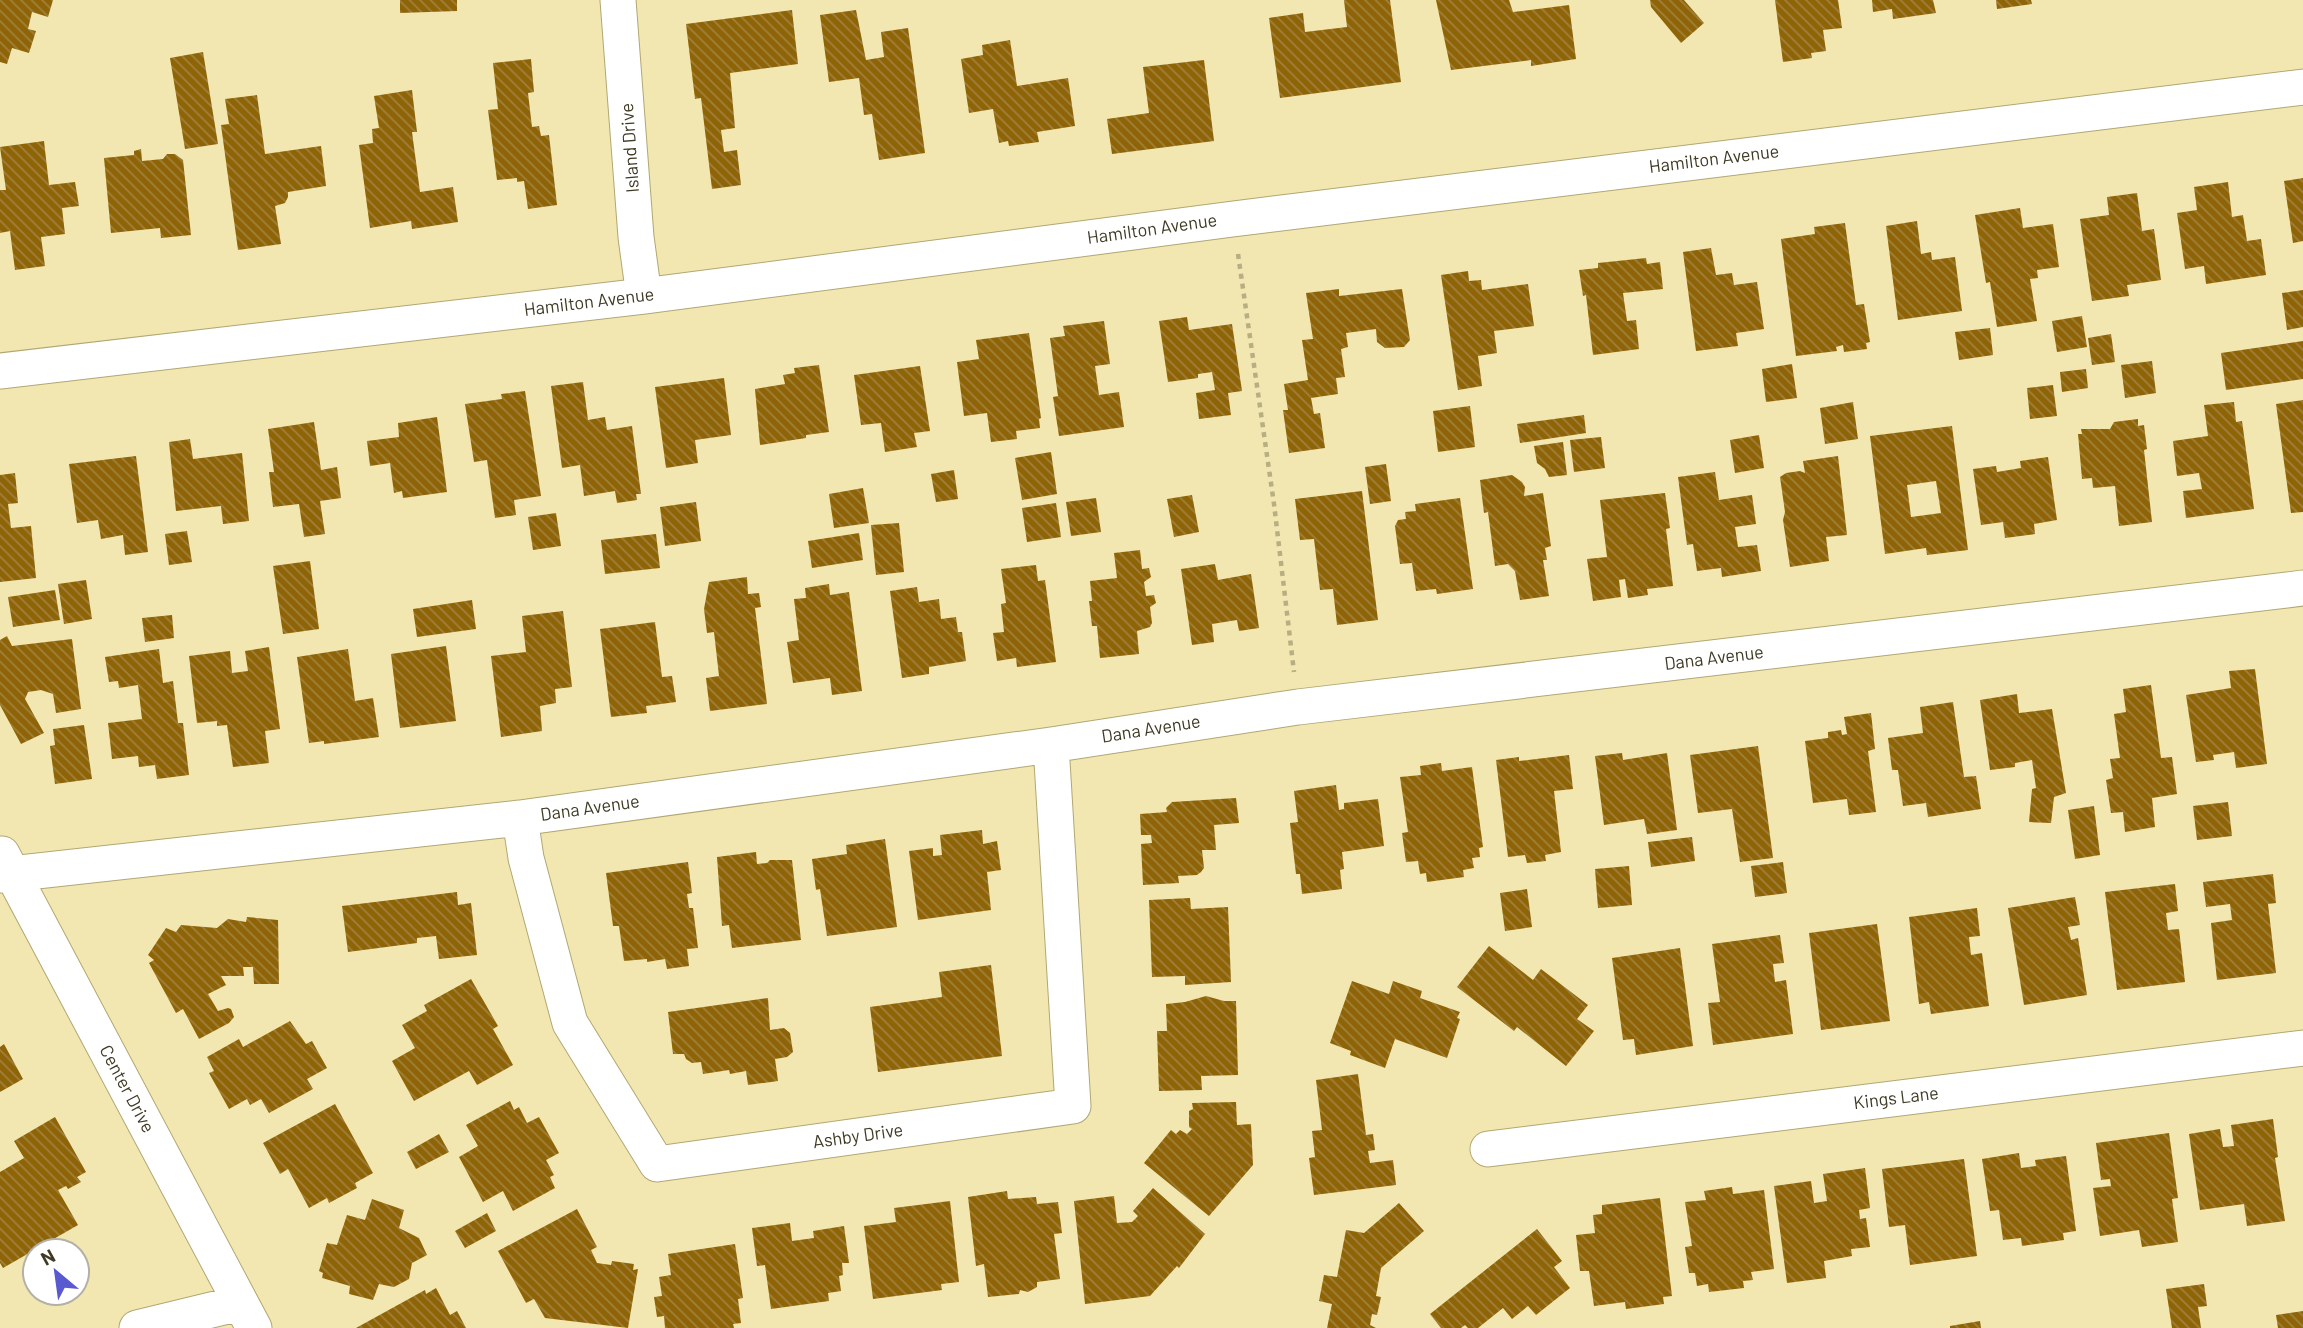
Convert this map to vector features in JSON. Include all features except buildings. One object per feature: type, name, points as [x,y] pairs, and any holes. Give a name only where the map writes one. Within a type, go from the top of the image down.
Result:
[{"type":"street","name":"Island Drive","points":[[618,0],[636,237],[644,296]]},
{"type":"street","name":"Hamilton Avenue","points":[[0,371],[644,296],[1233,219],[2303,87]]},
{"type":"street","name":"Dana Avenue","points":[[4,866],[520,818],[1051,745],[1298,707],[2303,588]]},
{"type":"street","name":"Ashby Drive","points":[[520,818],[526,858],[570,1023],[657,1164],[1073,1106],[1051,745]]},
{"type":"street","name":"Center Drive","points":[[4,866],[247,1315]]},
{"type":"street","name":"Kings Lane","points":[[1488,1149],[2303,1048]]},
{"type":"street","points":[[137,1328],[247,1315]]},
{"type":"path","points":[[1233,219],[1274,504],[1298,707]]}]
